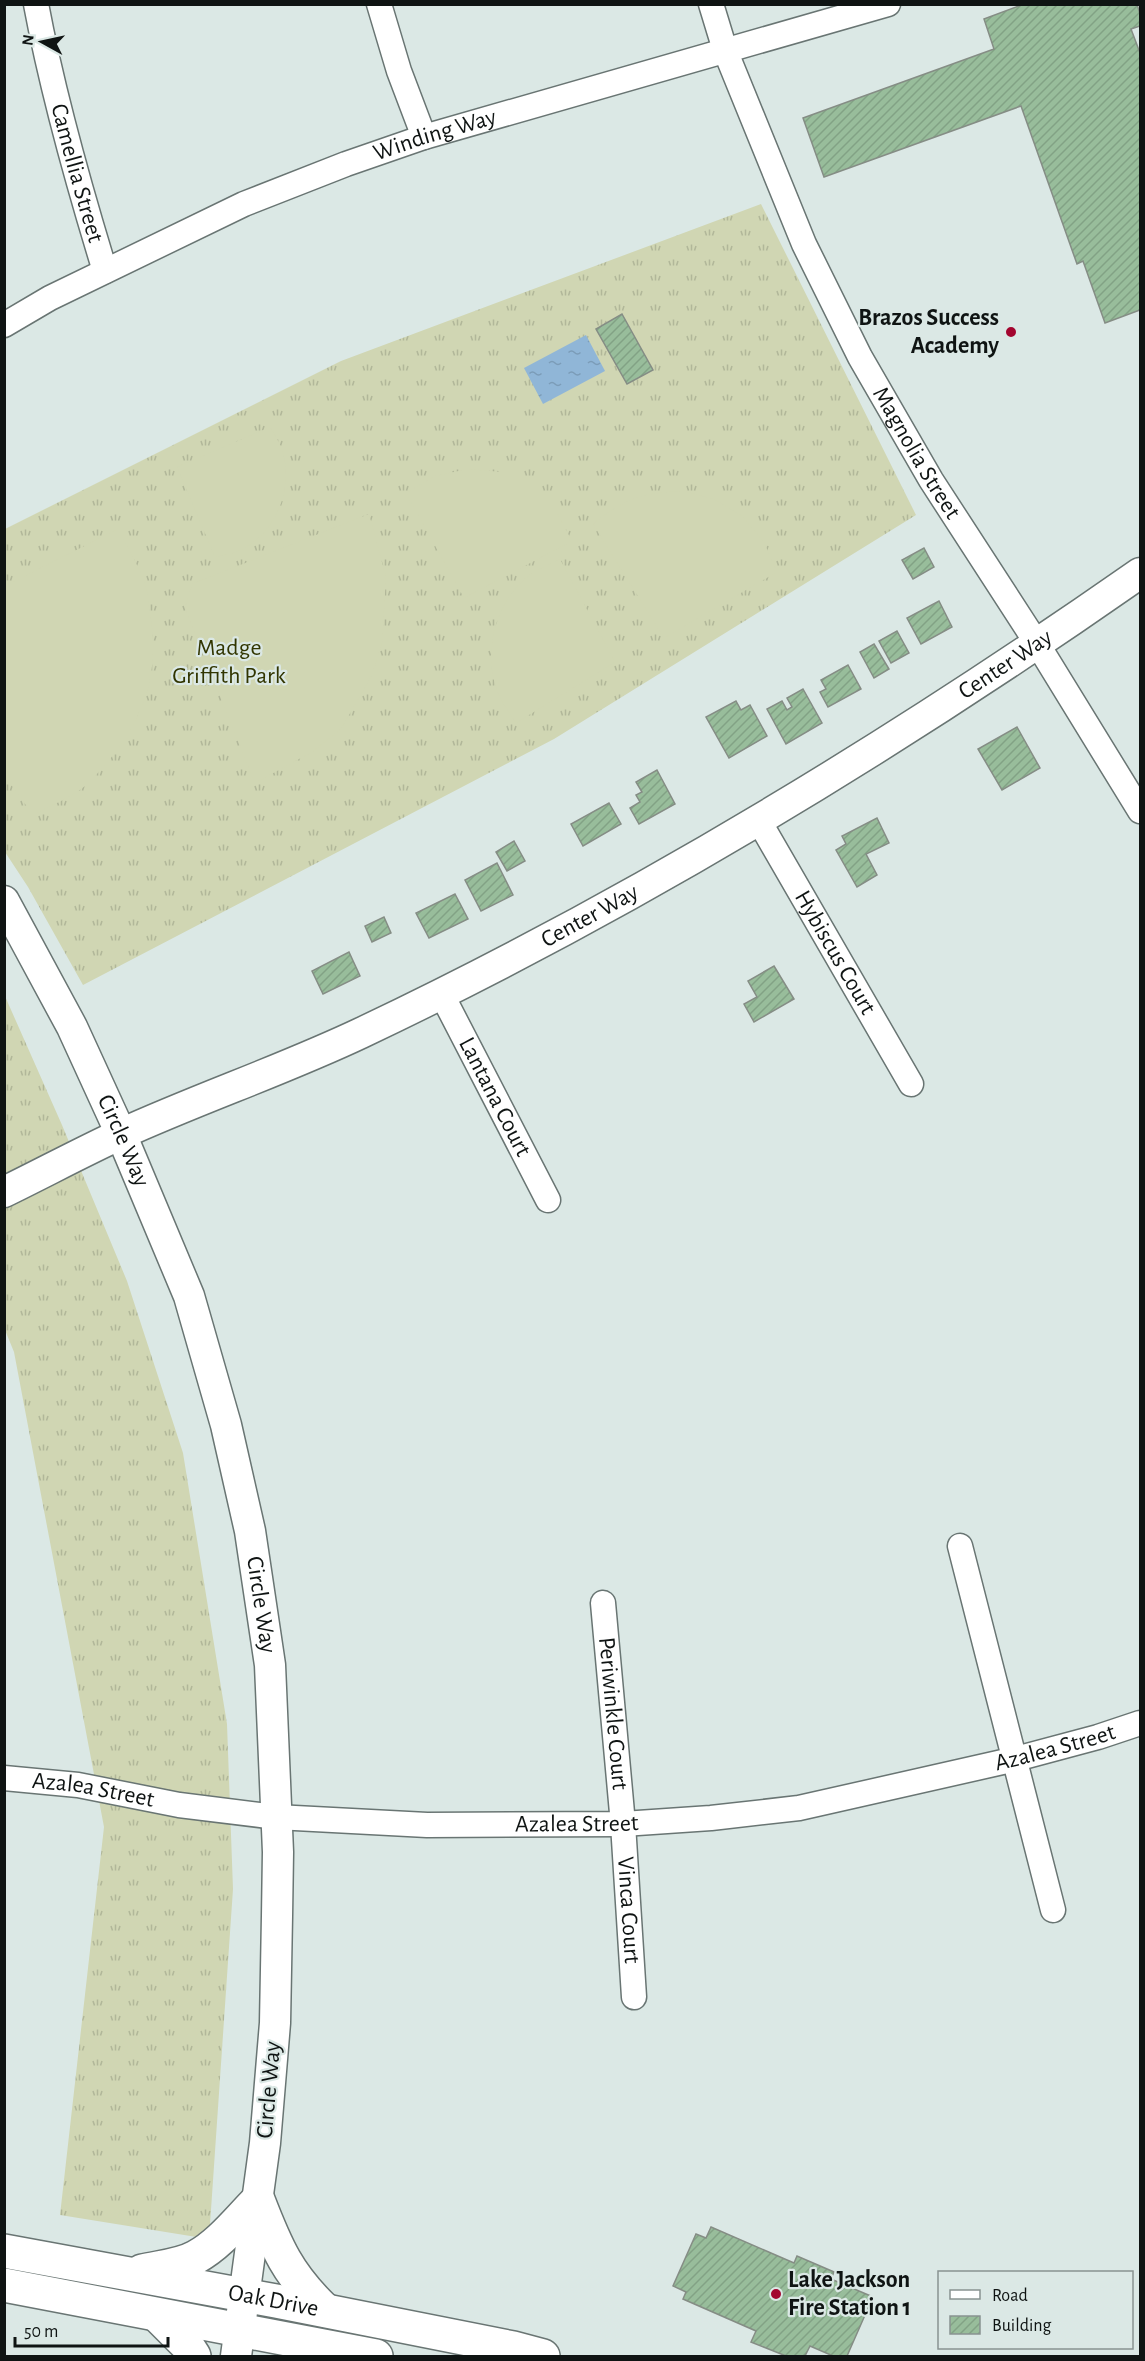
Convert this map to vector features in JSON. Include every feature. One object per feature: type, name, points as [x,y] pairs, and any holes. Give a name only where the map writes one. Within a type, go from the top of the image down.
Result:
[{"type":"main road","points":[[130,2273],[178,2264],[196,2258],[211,2247],[258,2200],[277,2248],[304,2290],[325,2310]]},
{"type":"main road","name":"Oak Drive","points":[[4,2251],[325,2310],[522,2354]]},
{"type":"main road","name":"Oak Drive","points":[[4,2285],[158,2315],[238,2343],[376,2356]]},
{"type":"main road","points":[[158,2315],[187,2345],[194,2356]]},
{"type":"street","name":"Camellia Street","points":[[36,4],[55,91],[83,200],[105,271]]},
{"type":"street","points":[[379,4],[393,53],[424,137]]},
{"type":"street","name":"Magnolia Street","points":[[711,4],[725,50],[804,244],[860,357],[931,480],[1038,645],[1140,812]]},
{"type":"street","name":"Winding Way","points":[[4,325],[50,298],[244,204],[346,164],[424,137],[888,4]]},
{"type":"street","name":"Center Way","points":[[4,1192],[121,1134],[277,1071],[362,1033],[603,909],[759,821],[1038,645],[1140,573]]},
{"type":"street","name":"Hybiscus Court","points":[[759,821],[911,1084]]},
{"type":"street","name":"Circle Way","points":[[4,901],[72,1026],[121,1134],[189,1296],[226,1425],[250,1531],[270,1665],[278,1852],[275,2023],[258,2200],[238,2343]]},
{"type":"street","name":"Lantana Court","points":[[441,993],[548,1200]]},
{"type":"street","points":[[960,1546],[1053,1910]]},
{"type":"street","name":"Periwinkle Court","points":[[603,1603],[623,1824]]},
{"type":"street","name":"Azalea Street","points":[[4,1778],[78,1785],[179,1805],[276,1817],[427,1825],[623,1824],[711,1818],[799,1808],[1016,1760],[1098,1737],[1140,1722]]},
{"type":"street","name":"Vinca Court","points":[[623,1824],[634,1997]]},
{"type":"green space","name":"Madge Griffith Park","points":[[761,204],[916,515],[554,739],[83,985],[28,887],[5,852],[5,529],[341,361]]},
{"type":"green space","points":[[270,427],[281,447],[285,462],[284,493],[279,508],[263,533],[251,544],[235,552],[215,557],[177,467]]},
{"type":"green space","points":[[468,469],[502,472],[532,487],[556,511],[572,541],[464,598],[406,493],[435,476]]},
{"type":"green space","points":[[683,491],[714,499],[742,516],[764,542],[777,572],[664,638],[593,524],[615,508],[635,498],[656,493]]},
{"type":"green space","points":[[369,514],[386,577],[382,643],[372,675],[341,729],[312,752],[255,783],[185,608],[192,584]]},
{"type":"green space","points":[[118,529],[145,582],[147,591],[153,640],[148,687],[131,729],[103,768],[85,786],[33,815],[5,776],[5,586]]},
{"type":"green space","points":[[560,559],[615,662],[516,723],[501,699],[494,679],[491,663],[495,629],[508,598],[519,585],[531,574]]},
{"type":"green space","points":[[4,994],[127,1281],[183,1453],[227,1724],[233,1889],[209,2239],[60,2215],[104,1827],[14,1352],[5,1330]]},
{"type":"water","points":[[586,335],[605,371],[543,404],[524,368]]},
{"type":"building","points":[[1024,4],[1137,4],[1140,14],[1140,26],[1131,29],[1140,53],[1140,310],[1105,323],[1083,261],[1077,264],[1021,106],[824,177],[803,118],[994,49],[984,19]]},
{"type":"building","points":[[622,314],[653,370],[627,384],[596,329]]},
{"type":"building","points":[[924,548],[934,567],[913,579],[902,560]]},
{"type":"building","points":[[939,601],[952,627],[921,644],[907,618]]},
{"type":"building","points":[[897,631],[909,653],[891,663],[879,641]]},
{"type":"building","points":[[874,644],[889,669],[874,678],[860,652]]},
{"type":"building","points":[[848,665],[861,689],[828,707],[820,692],[826,689],[821,680]]},
{"type":"building","points":[[803,689],[822,723],[786,744],[767,709],[782,701],[787,710],[792,707],[787,698]]},
{"type":"building","points":[[736,701],[741,710],[750,705],[767,736],[729,758],[706,717]]},
{"type":"building","points":[[1017,727],[1040,768],[1002,790],[978,749]]},
{"type":"building","points":[[657,770],[675,804],[639,824],[630,808],[640,802],[636,795],[642,792],[636,782]]},
{"type":"building","points":[[609,803],[621,824],[583,846],[571,824]]},
{"type":"building","points":[[877,818],[889,843],[866,854],[877,875],[857,887],[836,850],[846,844],[842,836]]},
{"type":"building","points":[[514,841],[525,861],[507,871],[496,852]]},
{"type":"building","points":[[497,863],[513,895],[481,911],[465,880]]},
{"type":"building","points":[[455,894],[468,919],[429,938],[416,913]]},
{"type":"building","points":[[384,917],[391,933],[372,942],[365,926]]},
{"type":"building","points":[[349,952],[360,976],[323,994],[312,971]]},
{"type":"building","points":[[774,966],[794,999],[754,1022],[744,1004],[757,997],[748,981]]},
{"type":"building","name":"Lake Jackson Fire Station 1","points":[[711,2227],[794,2263],[797,2256],[834,2272],[831,2279],[873,2297],[847,2356],[833,2356],[810,2346],[805,2356],[786,2356],[751,2342],[756,2331],[683,2299],[686,2292],[673,2286],[696,2234],[706,2238]]},
{"type":"place","name":"Brazos Success Academy","points":[[1011,332]]},
{"type":"place","name":"Lake Jackson Fire Station 1","points":[[776,2294]]}]
